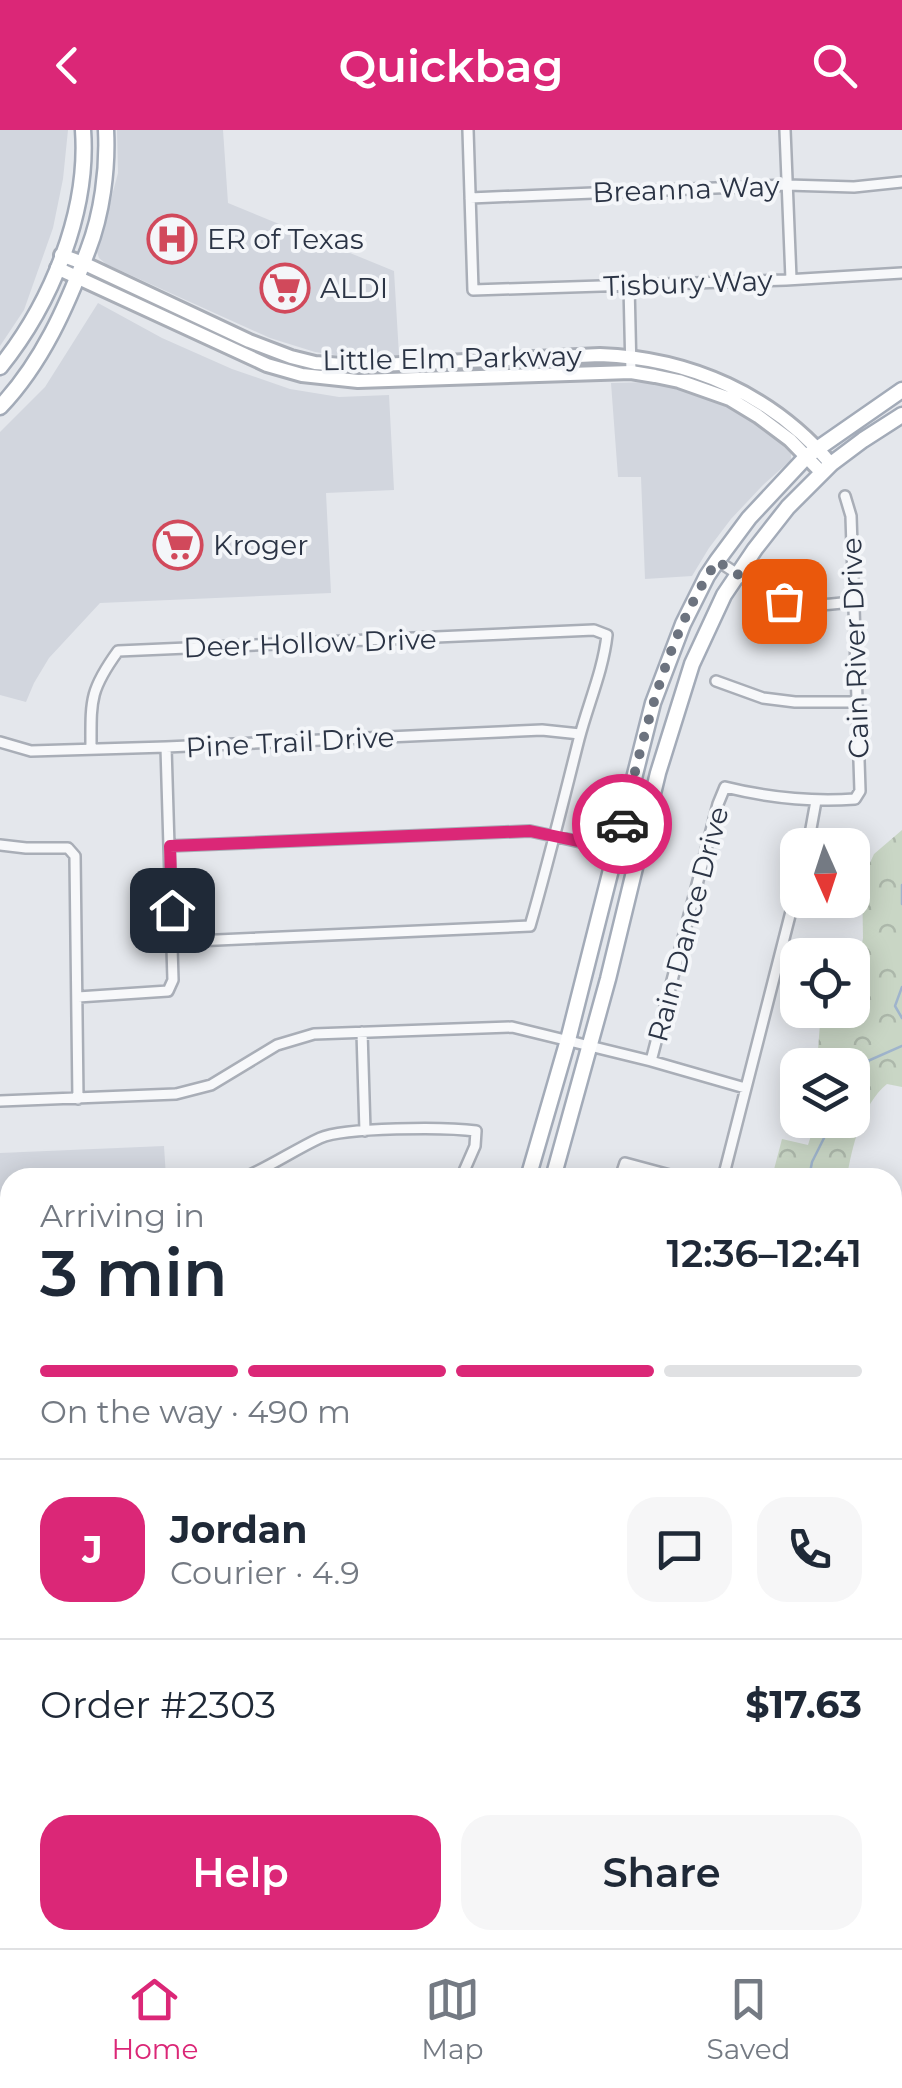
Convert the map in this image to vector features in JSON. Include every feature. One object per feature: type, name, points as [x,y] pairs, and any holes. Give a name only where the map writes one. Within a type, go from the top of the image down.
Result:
[{"type":"main road","points":[[0,367],[46,296],[60,262],[82,186],[83,130]]},
{"type":"main road","points":[[0,406],[28,374],[53,331],[93,238],[102,190],[106,130]]},
{"type":"main road","name":"Little Elm Parkway","points":[[60,262],[291,357],[337,365],[630,356],[681,367],[768,406],[827,469]]},
{"type":"main road","name":"Little Elm Parkway","points":[[80,270],[268,365],[326,379],[358,381],[630,372],[679,381],[730,399],[812,452]]},
{"type":"main road","points":[[382,364],[384,380]]},
{"type":"main road","points":[[531,1168],[568,1040],[653,704],[671,650],[706,576],[749,518],[812,452],[902,390]]},
{"type":"main road","points":[[556,1168],[608,979],[658,773],[692,664],[724,595],[788,506],[827,469],[902,414]]},
{"type":"street","points":[[468,130],[470,198]]},
{"type":"street","points":[[785,130],[791,279]]},
{"type":"street","name":"Breanna Way","points":[[470,198],[788,185],[854,187],[902,182]]},
{"type":"street","name":"Tisbury Way","points":[[470,198],[473,290],[902,274]]},
{"type":"street","points":[[630,286],[630,372]]},
{"type":"street","name":"Cain River Drive","points":[[816,801],[855,799],[860,791],[852,516],[845,496]]},
{"type":"street","points":[[717,561],[770,595],[796,604],[854,602]]},
{"type":"street","name":"Deer Hollow Drive","points":[[91,748],[91,699],[101,674],[118,652],[594,630],[607,635],[604,660],[580,734]]},
{"type":"street","points":[[716,682],[763,698],[856,702]]},
{"type":"street","name":"Pine Trail Drive","points":[[0,742],[32,751],[542,730],[580,734]]},
{"type":"street","points":[[173,942],[530,926],[580,734]]},
{"type":"street","points":[[78,997],[168,991],[173,980],[166,747]]},
{"type":"street","name":"Rain Dance Drive","points":[[651,1061],[718,804],[726,787],[768,797],[816,801]]},
{"type":"street","points":[[811,828],[816,801]]},
{"type":"street","points":[[170,846],[530,831],[640,855]]},
{"type":"street","points":[[0,845],[68,848],[75,856],[78,1099]]},
{"type":"street","points":[[725,1168],[789,918]]},
{"type":"street","points":[[0,1101],[176,1094],[211,1085],[277,1045],[314,1034],[512,1027],[745,1088]]},
{"type":"street","points":[[362,1032],[365,1131]]},
{"type":"street","points":[[264,1168],[324,1136],[460,1129],[476,1131],[475,1146],[465,1168]]},
{"type":"shaded area","points":[[0,130],[68,130],[53,228],[24,310],[0,346]]},
{"type":"shaded area","points":[[117,130],[223,130],[228,203],[394,271],[399,355],[349,357],[315,352],[270,338],[106,264],[97,252],[118,173]]},
{"type":"shaded area","points":[[98,303],[162,338],[290,389],[339,397],[389,395],[394,490],[326,493],[331,593],[100,603],[49,658],[26,702],[0,695],[0,432],[45,387]]},
{"type":"shaded area","points":[[652,382],[732,409],[770,433],[791,453],[791,460],[731,519],[692,576],[645,579],[641,477],[618,477],[611,383]]},
{"type":"shaded area","points":[[164,1146],[165,1168],[0,1168],[0,1153]]},
{"type":"green space","points":[[902,830],[902,1087],[887,1084],[870,1105],[870,1048],[818,1048],[820,1028],[870,1028],[870,938],[863,938],[863,918],[870,918],[870,863],[874,854]]},
{"type":"green space","points":[[810,1138],[856,1138],[849,1168],[774,1168],[782,1139],[808,1145]]},
{"type":"waterway","points":[[902,885],[902,904]]},
{"type":"waterway","points":[[902,987],[895,1006],[902,1018]]},
{"type":"waterway","points":[[870,1060],[902,1046]]},
{"type":"waterway","points":[[811,1168],[824,1138]]},
{"type":"way so far","points":[[622,824],[671,650],[706,576],[717,561],[784,601]]},
{"type":"place","name":"ER of Texas","points":[[172,239]]},
{"type":"place","name":"ALDI","points":[[285,288]]},
{"type":"place","name":"Kroger","points":[[178,545]]},
{"type":"route","points":[[172,910],[170,846],[530,831],[616,849],[622,824]]}]
